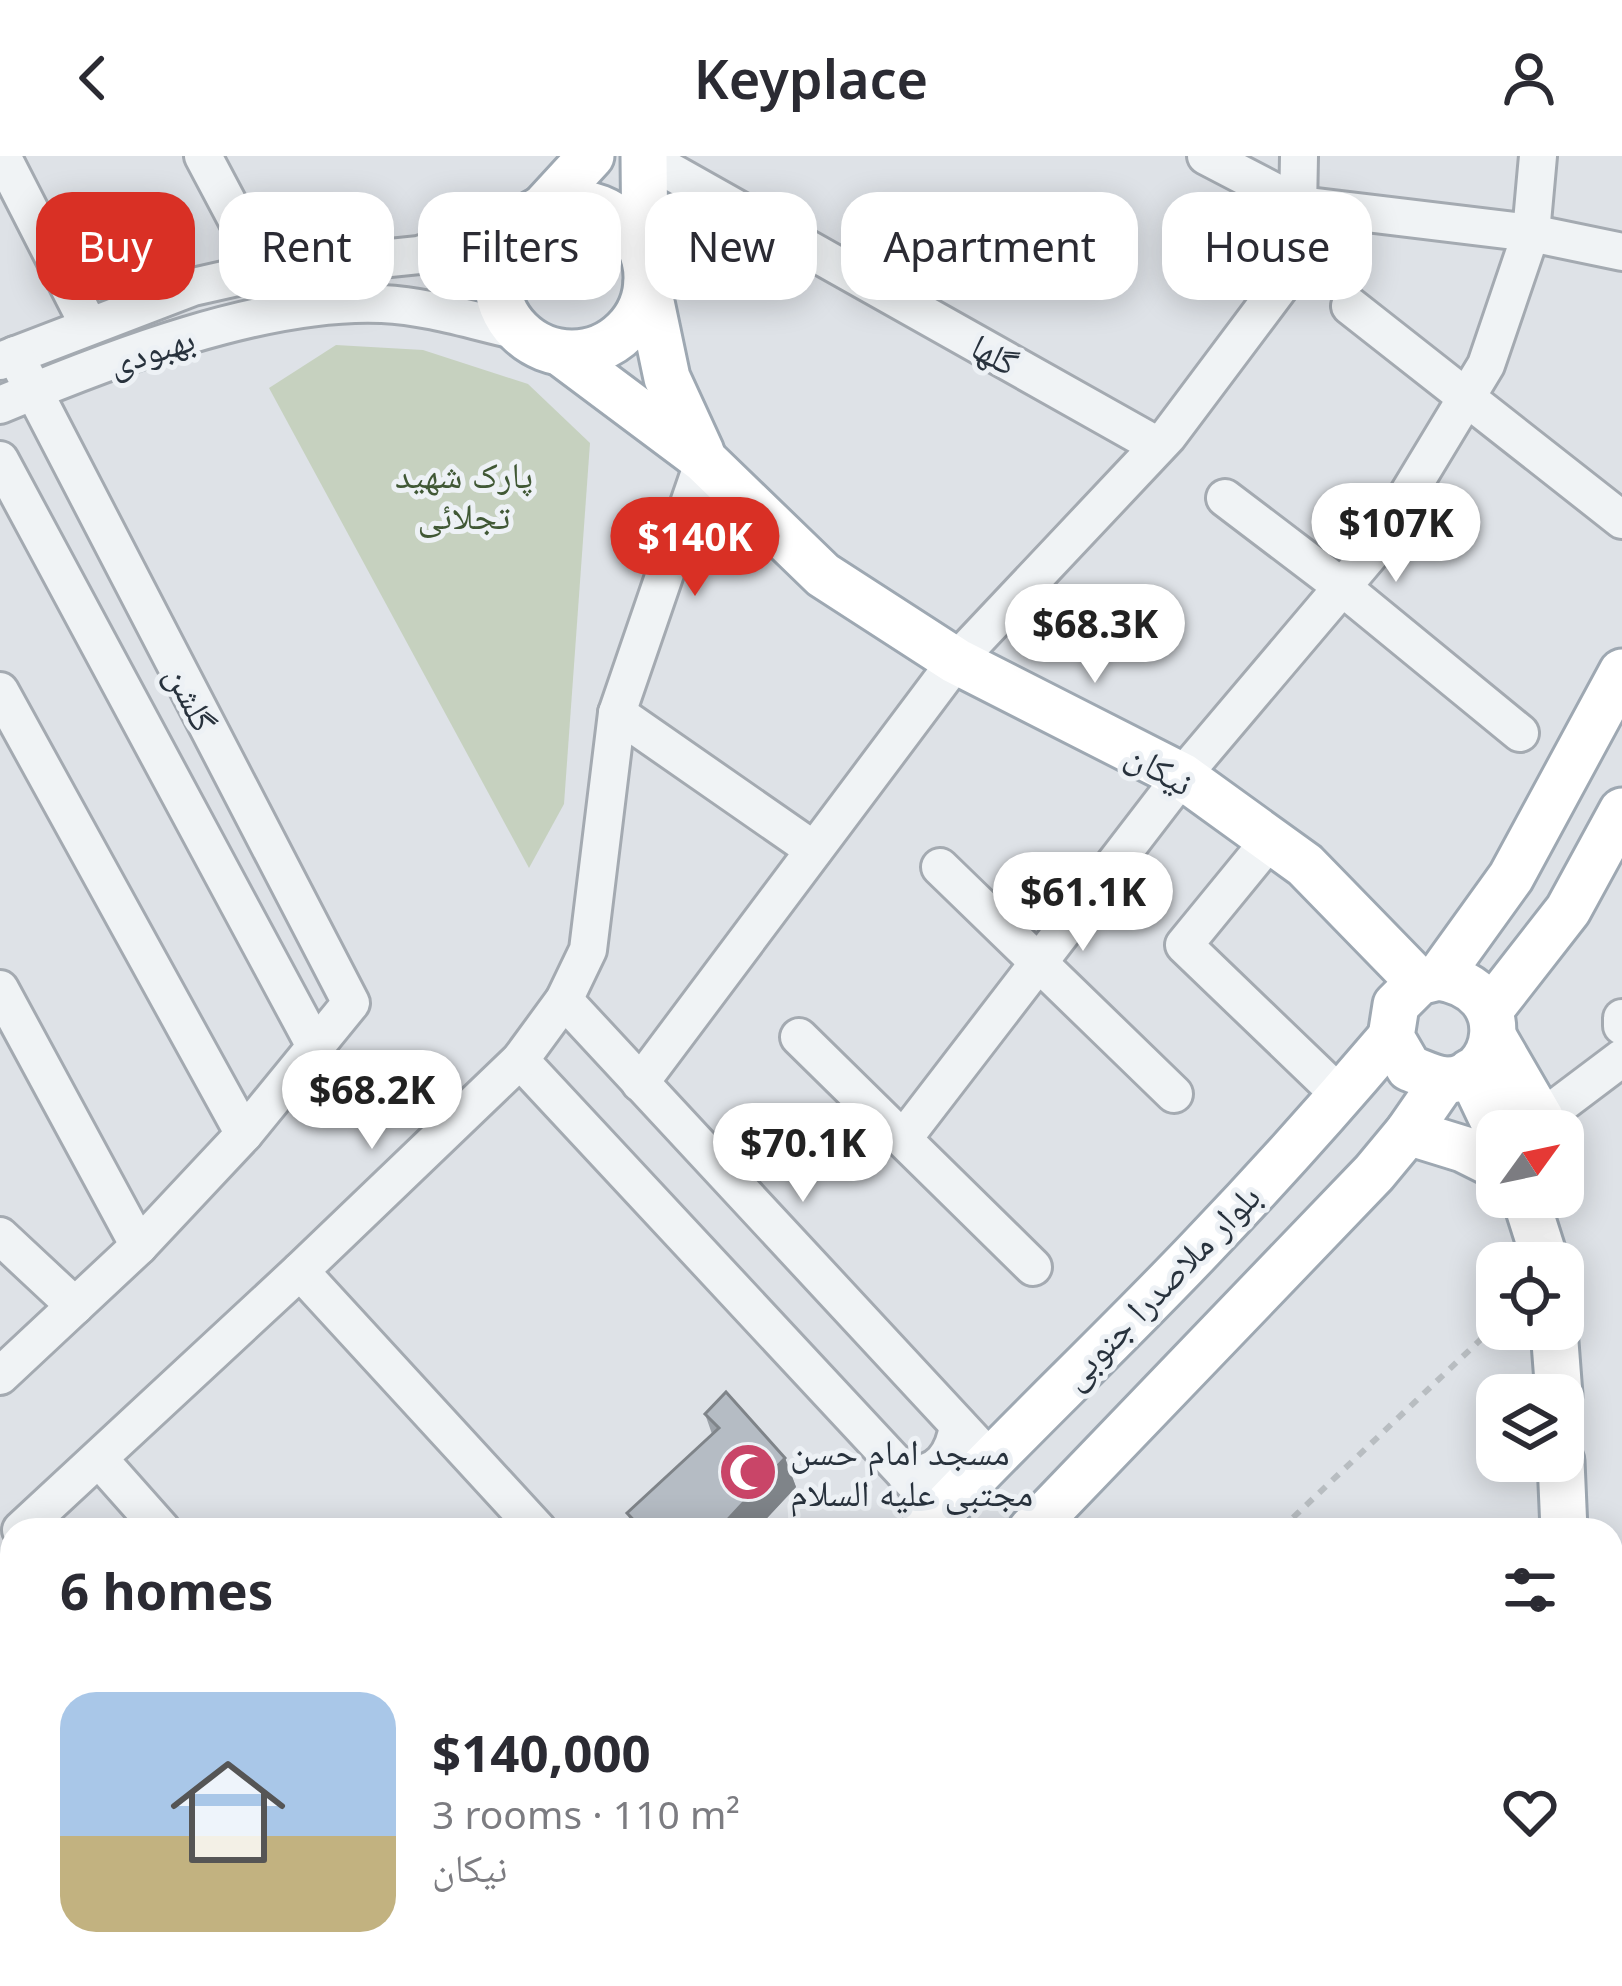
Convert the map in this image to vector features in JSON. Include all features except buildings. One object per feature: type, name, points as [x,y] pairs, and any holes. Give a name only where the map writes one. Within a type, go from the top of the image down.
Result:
[{"type":"main road","points":[[555,192],[591,156]]},
{"type":"main road","points":[[644,156],[645,214]]},
{"type":"main road","points":[[621,221],[634,236],[645,268]]},
{"type":"main road","points":[[501,300],[518,332],[538,346],[562,353],[586,352],[609,344],[628,328],[642,308],[645,280]]},
{"type":"main road","points":[[652,300],[667,378],[704,460]]},
{"type":"main road","points":[[562,353],[704,460]]},
{"type":"main road","name":"نیکان","points":[[704,460],[823,575],[956,661],[1182,776],[1305,865],[1429,980]]},
{"type":"main road","points":[[1474,1050],[1409,1068],[1391,1037],[1396,1005],[1429,980],[1510,877],[1622,672]]},
{"type":"main road","points":[[1042,1518],[1374,1173],[1474,1050],[1568,910],[1622,812]]},
{"type":"main road","points":[[1510,877],[1512,900],[1526,914],[1539,919],[1568,910]]},
{"type":"main road","points":[[1429,980],[1460,980],[1479,992],[1474,1050],[1515,1110]]},
{"type":"main road","name":"بلوار ملاصدرا جنوبی","points":[[936,1518],[1200,1250],[1391,1037]]},
{"type":"main road","points":[[1341,1096],[1364,1093],[1386,1103],[1402,1138]]},
{"type":"main road","points":[[1402,1138],[1476,1156]]},
{"type":"main road","points":[[1563,1482],[1564,1518]]},
{"type":"street","points":[[2,156],[89,326]]},
{"type":"street","points":[[203,156],[222,192]]},
{"type":"street","name":"گلها","points":[[644,156],[1158,446]]},
{"type":"street","points":[[1206,156],[1275,192]]},
{"type":"street","points":[[1299,156],[1300,192]]},
{"type":"street","points":[[903,1139],[1182,776],[1376,547],[1486,364],[1531,232],[1538,156]]},
{"type":"street","points":[[1372,213],[1531,232],[1622,252]]},
{"type":"street","name":"بهبودی","points":[[8,358],[219,281]]},
{"type":"street","points":[[640,1083],[956,661],[1158,446],[1270,300]]},
{"type":"street","name":"بهبودی","points":[[16,398],[194,334],[321,305],[421,309],[518,332]]},
{"type":"street","points":[[1350,306],[1622,520]]},
{"type":"street","name":"گلشن","points":[[0,460],[315,1046],[351,1003],[16,398],[8,358]]},
{"type":"street","points":[[34,1518],[520,1060],[564,1000],[587,950],[617,713],[704,460]]},
{"type":"street","points":[[1225,498],[1520,734]]},
{"type":"street","points":[[0,692],[244,1134]]},
{"type":"street","points":[[617,713],[814,850]]},
{"type":"street","points":[[1270,840],[1184,945],[1341,1096]]},
{"type":"street","points":[[940,867],[1174,1094]]},
{"type":"street","points":[[0,989],[139,1246]]},
{"type":"street","points":[[564,1000],[990,1459]]},
{"type":"street","points":[[799,1037],[1033,1267]]},
{"type":"street","points":[[0,1376],[139,1246],[244,1134],[315,1046]]},
{"type":"street","points":[[1550,1110],[1622,1058]]},
{"type":"street","points":[[520,1060],[906,1475],[931,1518]]},
{"type":"street","points":[[0,1236],[75,1306]]},
{"type":"street","points":[[300,1271],[527,1518]]},
{"type":"street","points":[[906,1475],[938,1468],[954,1448],[958,1425]]},
{"type":"street","points":[[99,1460],[151,1518]]},
{"type":"path","points":[[1293,1518],[1476,1344]]},
{"type":"green space","name":"پارک شهید تجلائی","points":[[336,345],[423,350],[528,384],[590,443],[564,804],[529,868],[269,388]]},
{"type":"place","name":"مسجد امام حسن مجتبی علیه السلام","points":[[748,1472]]}]
